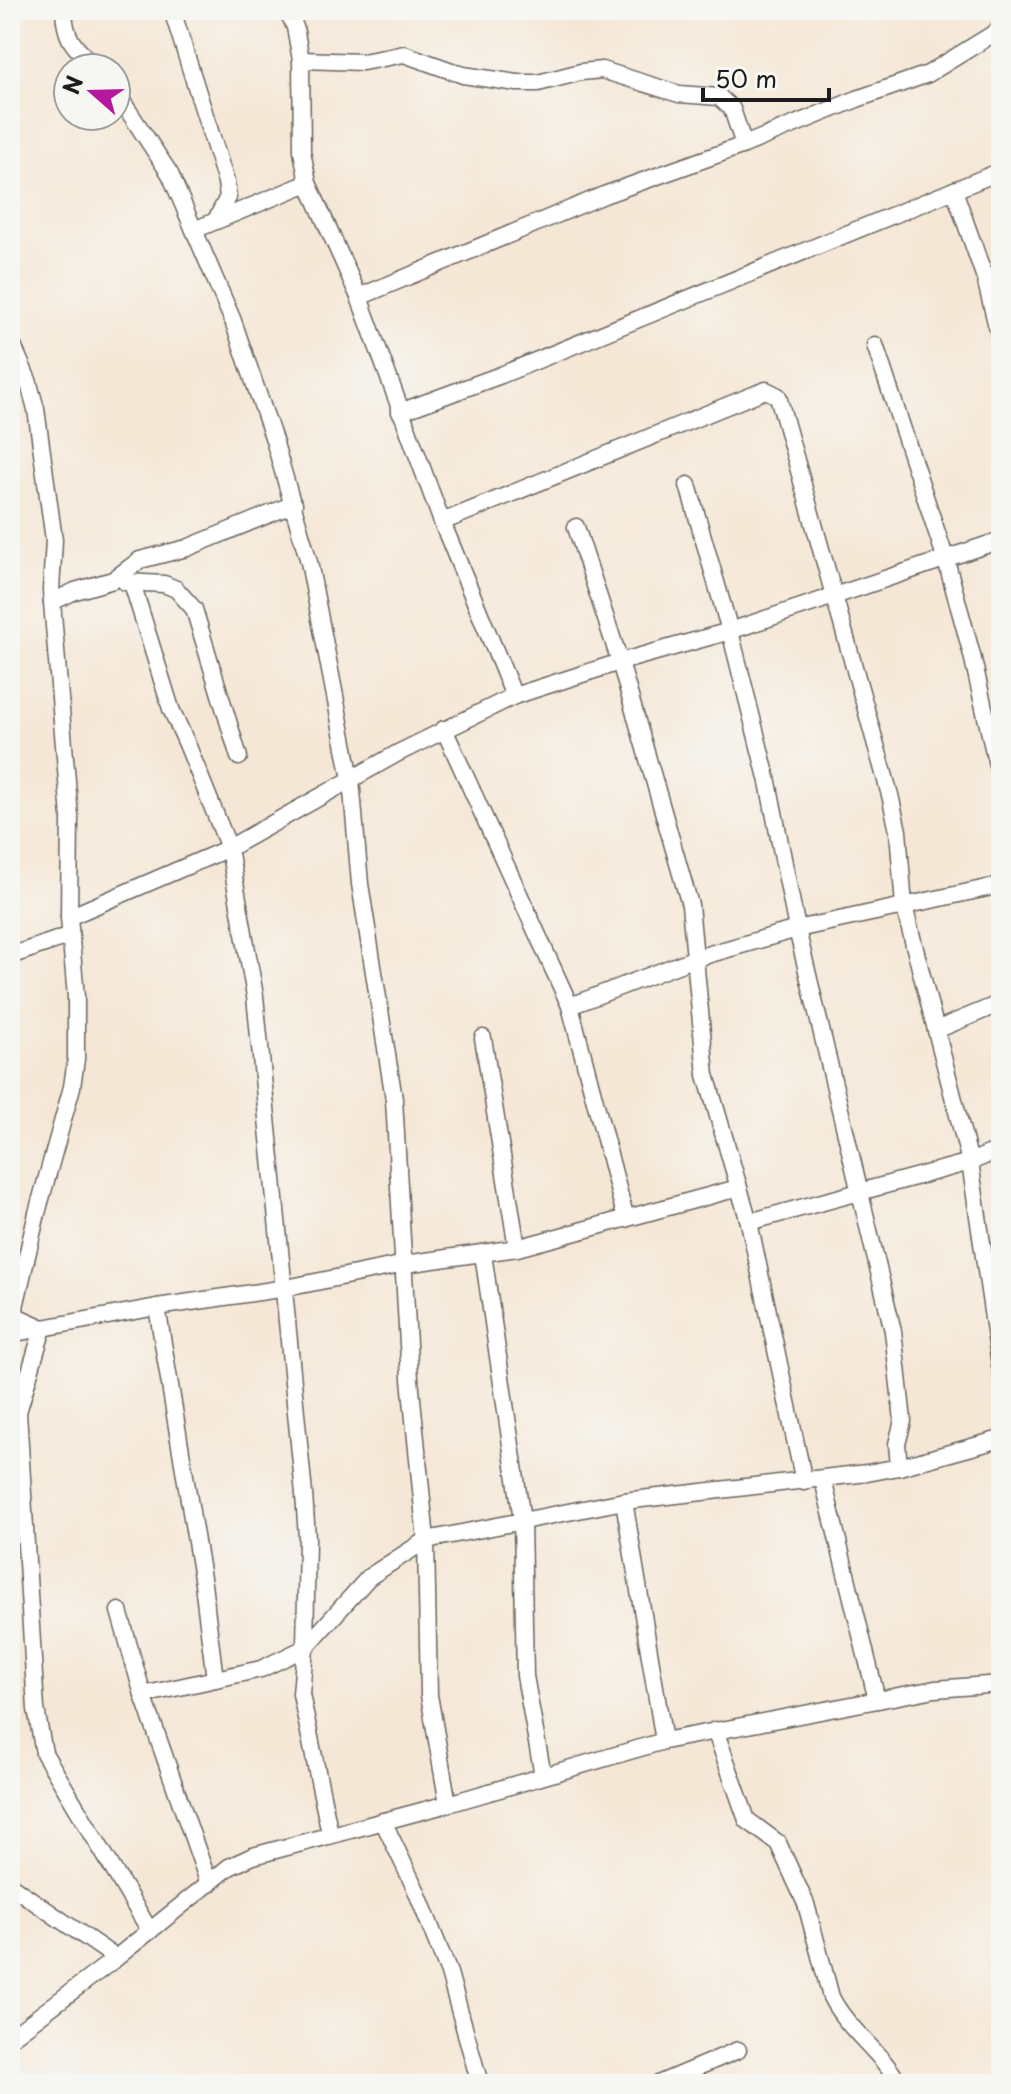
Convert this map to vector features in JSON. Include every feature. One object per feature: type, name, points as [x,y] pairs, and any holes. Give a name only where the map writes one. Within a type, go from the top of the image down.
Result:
[{"type":"street","points":[[64,10],[67,35],[80,52]]},
{"type":"street","points":[[172,10],[226,182],[228,197],[216,220]]},
{"type":"street","points":[[287,10],[295,27],[301,60],[302,151],[308,183],[359,297],[442,522],[514,696]]},
{"type":"street","points":[[359,297],[604,195],[928,74],[1001,29]]},
{"type":"street","points":[[301,60],[363,62],[404,54],[463,75],[517,83],[538,83],[602,70],[679,94],[719,97],[732,109],[744,145]]},
{"type":"street","points":[[132,116],[170,174],[233,321],[294,504],[309,562],[351,779],[360,884],[394,1099],[410,1379],[426,1540],[429,1695],[448,1804]]},
{"type":"street","points":[[400,412],[516,369],[1001,171]]},
{"type":"street","points":[[194,230],[308,183]]},
{"type":"street","points":[[954,190],[993,276],[1001,343]]},
{"type":"street","points":[[10,339],[28,380],[36,409],[54,540],[52,602],[70,817],[69,917],[76,997],[76,1059],[72,1087],[15,1307],[16,1316],[43,1328]]},
{"type":"street","points":[[875,345],[946,560],[972,655],[1001,783]]},
{"type":"street","points":[[442,522],[766,390],[778,396],[890,795],[898,831],[904,906],[970,1162],[1001,1372]]},
{"type":"street","points":[[688,485],[730,631],[768,782],[797,929],[893,1331],[903,1425],[897,1444],[899,1467]]},
{"type":"street","points":[[52,602],[75,591],[113,580],[140,560],[187,548],[294,504]]},
{"type":"street","points":[[576,527],[620,662],[690,905],[706,1075],[749,1222],[804,1482]]},
{"type":"street","points":[[69,917],[229,848],[444,729],[514,696],[730,631],[1001,540]]},
{"type":"street","points":[[51,580],[75,591]]},
{"type":"street","points":[[113,580],[164,584],[176,589],[194,609],[239,757]]},
{"type":"street","points":[[132,583],[171,709],[229,848],[255,996],[286,1288],[306,1523],[305,1648],[301,1694],[330,1834]]},
{"type":"street","points":[[444,729],[570,1006],[626,1219]]},
{"type":"street","points":[[570,1006],[693,959],[797,929],[1001,885]]},
{"type":"street","points":[[10,956],[71,935]]},
{"type":"street","points":[[936,1030],[1001,1003]]},
{"type":"street","points":[[483,1038],[517,1248]]},
{"type":"street","points":[[749,1222],[970,1162],[1001,1149]]},
{"type":"street","points":[[10,1334],[157,1307],[286,1288],[405,1264],[517,1248],[738,1188]]},
{"type":"street","points":[[483,1254],[522,1520],[525,1676],[543,1776]]},
{"type":"street","points":[[157,1307],[203,1584],[215,1679]]},
{"type":"street","points":[[43,1328],[18,1412],[38,1731],[44,1753],[150,1931]]},
{"type":"street","points":[[143,1695],[261,1669],[305,1648],[369,1577],[426,1540],[624,1501],[823,1480],[899,1467],[1001,1439]]},
{"type":"street","points":[[823,1480],[877,1700]]},
{"type":"street","points":[[624,1501],[664,1741]]},
{"type":"street","points":[[119,1611],[143,1695],[209,1884]]},
{"type":"street","points":[[14,2029],[116,1958],[229,1867],[253,1856],[448,1804],[664,1741],[935,1689],[1001,1684]]},
{"type":"street","points":[[715,1730],[747,1820],[778,1843],[806,1904],[837,2010],[889,2066],[899,2084]]},
{"type":"street","points":[[383,1821],[416,1890],[449,1973],[480,2084]]},
{"type":"street","points":[[10,1885],[116,1958]]},
{"type":"street","points":[[658,2084],[738,2050]]},
{"type":"street","points":[[994,2084],[1001,2081]]}]
